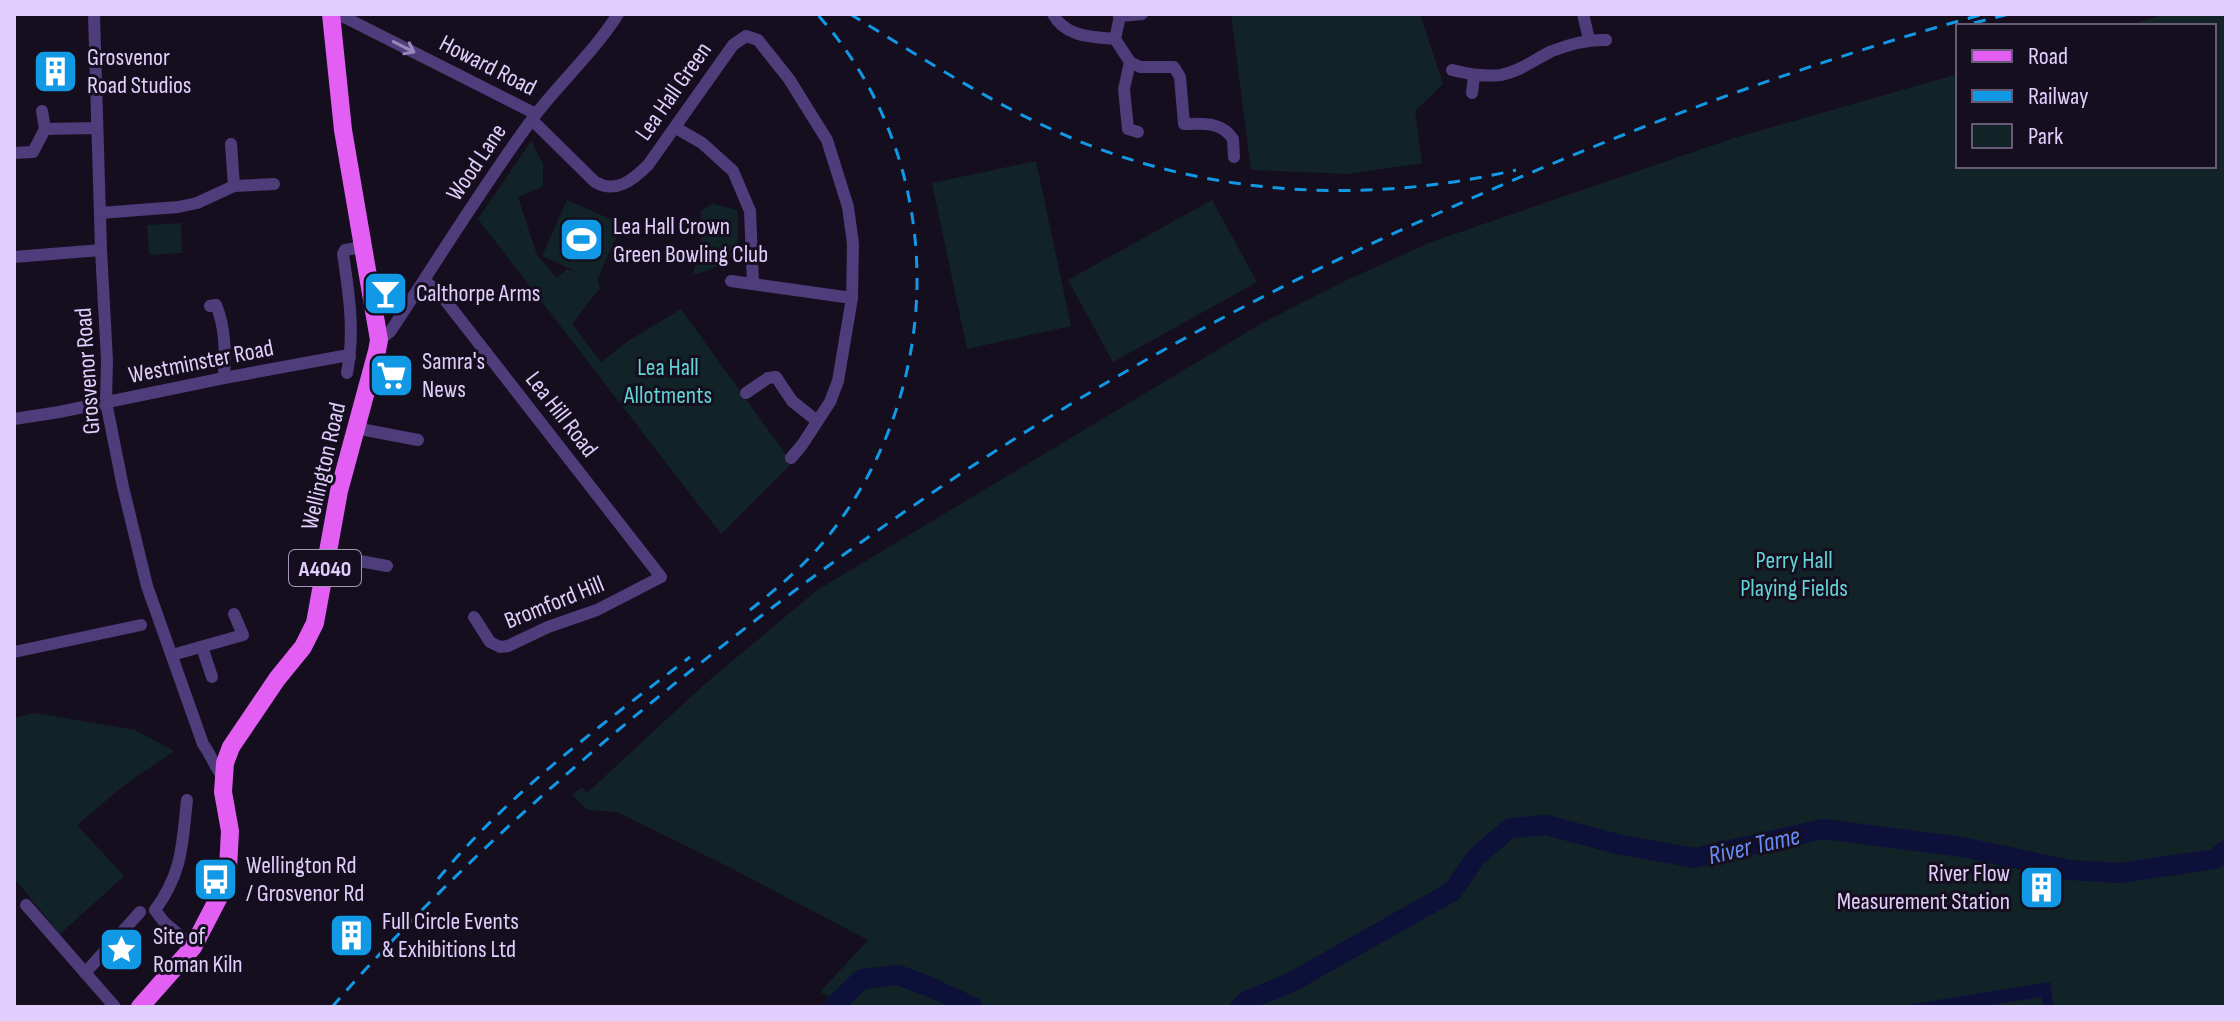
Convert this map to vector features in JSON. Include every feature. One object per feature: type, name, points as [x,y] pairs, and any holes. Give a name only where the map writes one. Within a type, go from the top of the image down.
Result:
[{"type":"main road","name":"Wellington Road","points":[[221,766],[277,679],[303,647],[315,623],[339,491],[379,340],[343,130],[332,14]]},
{"type":"main road","points":[[140,1007],[193,947],[221,893],[228,868],[230,831],[221,766]]},
{"type":"street","name":"Grosvenor Road","points":[[94,14],[106,402],[147,586],[203,744],[221,766]]},
{"type":"street","name":"Howard Road","points":[[332,14],[346,18],[534,117]]},
{"type":"street","name":"Wood Lane","points":[[379,340],[390,332],[487,181],[534,117],[603,38],[618,14]]},
{"type":"street","points":[[1053,14],[1058,24],[1081,37],[1115,39]]},
{"type":"street","points":[[1142,14],[1119,15],[1115,39],[1130,62],[1140,67],[1174,67],[1180,77],[1178,124],[1221,127],[1233,139],[1234,157]]},
{"type":"street","points":[[1583,14],[1589,39]]},
{"type":"street","name":"Lea Hall Green","points":[[534,117],[595,182],[603,187],[615,188],[648,165],[733,45],[746,36],[758,40],[789,79],[827,140],[848,207],[853,244],[852,298],[838,381],[830,402],[791,458]]},
{"type":"street","points":[[1452,70],[1474,76],[1502,75],[1523,68],[1552,51],[1589,39],[1606,40]]},
{"type":"street","points":[[1130,62],[1124,89],[1128,129],[1138,132]]},
{"type":"street","points":[[1472,93],[1474,76]]},
{"type":"street","points":[[14,153],[33,152],[45,129],[42,111]]},
{"type":"street","points":[[45,129],[96,128]]},
{"type":"street","points":[[676,128],[702,143],[733,171],[750,211],[753,283]]},
{"type":"street","points":[[231,144],[234,186]]},
{"type":"street","points":[[100,213],[197,203],[234,186],[274,184]]},
{"type":"street","points":[[347,373],[352,345],[350,300],[343,254],[345,250],[357,248]]},
{"type":"street","points":[[14,257],[101,250]]},
{"type":"street","name":"Lea Hill Road","points":[[424,281],[438,291],[661,577]]},
{"type":"street","points":[[731,281],[852,298]]},
{"type":"street","points":[[210,306],[216,305],[223,322],[224,378]]},
{"type":"street","name":"Westminster Road","points":[[14,419],[350,357]]},
{"type":"street","points":[[746,393],[768,378],[776,377],[792,401],[817,421]]},
{"type":"street","points":[[355,428],[418,440]]},
{"type":"street","points":[[327,555],[387,566]]},
{"type":"street","name":"Bromford Hill","points":[[474,617],[490,642],[500,647],[508,646],[548,627],[597,610],[661,577]]},
{"type":"street","points":[[172,655],[243,635],[234,614]]},
{"type":"street","points":[[14,652],[141,625]]},
{"type":"street","points":[[202,647],[212,677]]},
{"type":"street","points":[[187,800],[181,859],[170,890],[155,910],[193,947]]},
{"type":"street","points":[[26,905],[115,1007]]},
{"type":"street","points":[[85,973],[140,912]]},
{"type":"green space","points":[[1231,14],[1420,14],[1443,84],[1415,111],[1422,163],[1348,174],[1251,170]]},
{"type":"green space","name":"Perry Hall Playing Fields","points":[[2167,14],[2226,14],[2226,1007],[853,1007],[820,992],[868,940],[617,812],[588,810],[572,795],[582,787],[587,793],[706,683],[816,591],[1264,322],[1431,242],[1734,138],[1956,75],[1956,168],[2216,168],[2216,24],[2132,24]]},
{"type":"green space","name":"Lea Hall Allotments","points":[[531,141],[543,164],[543,186],[518,197],[537,255],[557,278],[567,269],[577,272],[542,256],[567,200],[622,224],[597,280],[600,288],[572,324],[601,362],[628,341],[681,309],[792,463],[721,534],[478,219]]},
{"type":"green space","points":[[1036,161],[1071,326],[967,349],[932,183]]},
{"type":"green space","points":[[1212,200],[1257,282],[1113,362],[1068,280]]},
{"type":"green space","points":[[712,204],[737,210],[739,247],[719,265],[693,274],[701,245],[701,211]]},
{"type":"green space","points":[[181,223],[182,253],[149,255],[147,225]]},
{"type":"green space","points":[[35,713],[135,730],[174,751],[122,787],[77,825],[124,876],[60,934],[14,878],[14,718]]},
{"type":"shaded area","points":[[2050,982],[2054,1007],[2043,1007],[2041,997],[1980,1007],[1893,1007]]},
{"type":"waterway","name":"River Tame","points":[[1240,1007],[1248,1000],[1290,983],[1453,891],[1476,857],[1510,828],[1546,825],[1621,845],[1695,858],[1823,829],[1962,847],[2070,870],[2119,873],[2215,859],[2226,850]]},
{"type":"waterway","name":"River Tame","points":[[833,1007],[862,979],[898,975],[973,1007]]},
{"type":"railway","points":[[750,610],[815,552],[833,530],[871,470],[898,405],[913,338],[917,269],[909,200],[890,134],[859,71],[817,14]]},
{"type":"railway","points":[[850,14],[1025,117],[1106,151],[1163,169],[1221,181],[1339,191],[1399,188],[1516,170]]},
{"type":"railway","points":[[332,1007],[466,866],[562,778],[661,695],[862,541],[1071,404],[1277,290],[1499,186],[1635,130],[1773,79],[1984,14]]},
{"type":"railway","points":[[1974,23],[2009,14]]},
{"type":"railway","points":[[438,879],[526,788],[690,657]]},
{"type":"place","name":"Grosvenor Road Studios","points":[[56,71]]},
{"type":"place","name":"Lea Hall Crown Green Bowling Club","points":[[582,240]]},
{"type":"place","name":"Calthorpe Arms","points":[[385,293]]},
{"type":"place","name":"Samra's News","points":[[391,375]]},
{"type":"place","name":"Wellington Rd / Grosvenor Rd","points":[[215,879]]},
{"type":"place","name":"River Flow Measurement Station","points":[[2041,887]]},
{"type":"place","name":"Full Circle Events & Exhibitions Ltd","points":[[351,935]]},
{"type":"place","name":"Site of Roman Kiln","points":[[122,950]]}]
